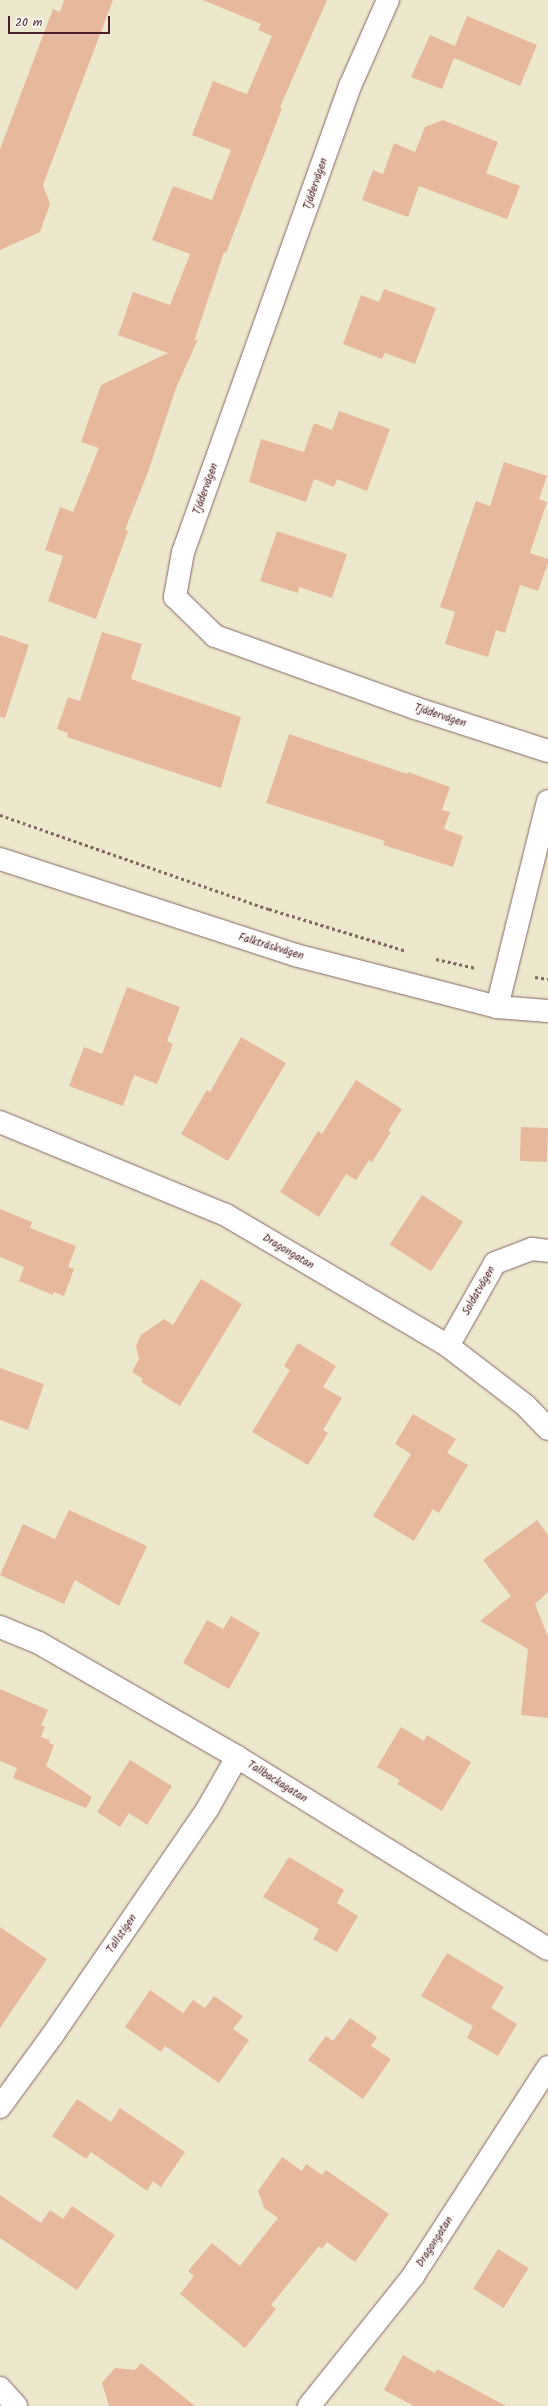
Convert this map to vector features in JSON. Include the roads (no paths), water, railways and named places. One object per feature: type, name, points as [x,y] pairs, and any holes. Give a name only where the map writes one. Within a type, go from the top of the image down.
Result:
[{"type":"street","name":"Tjädervägen","points":[[388,0],[350,86],[183,552],[175,597],[215,636],[415,708],[548,751]]},
{"type":"street","points":[[497,1007],[548,801]]},
{"type":"street","name":"Falkträskvägen","points":[[0,860],[295,955],[497,1007],[548,1011]]},
{"type":"street","name":"Dragongatan","points":[[0,1122],[226,1215],[448,1346],[525,1406],[548,1429]]},
{"type":"street","name":"Soldatvägen","points":[[448,1346],[495,1263],[532,1249],[548,1251]]},
{"type":"street","name":"Tallbackagatan","points":[[0,1626],[39,1643],[237,1757],[548,1949]]},
{"type":"street","name":"Tallstigen","points":[[0,2107],[52,2036],[203,1814],[237,1757]]},
{"type":"street","name":"Dragongatan","points":[[309,2406],[413,2276],[548,2067]]},
{"type":"street","points":[[0,2388],[16,2406]]}]
